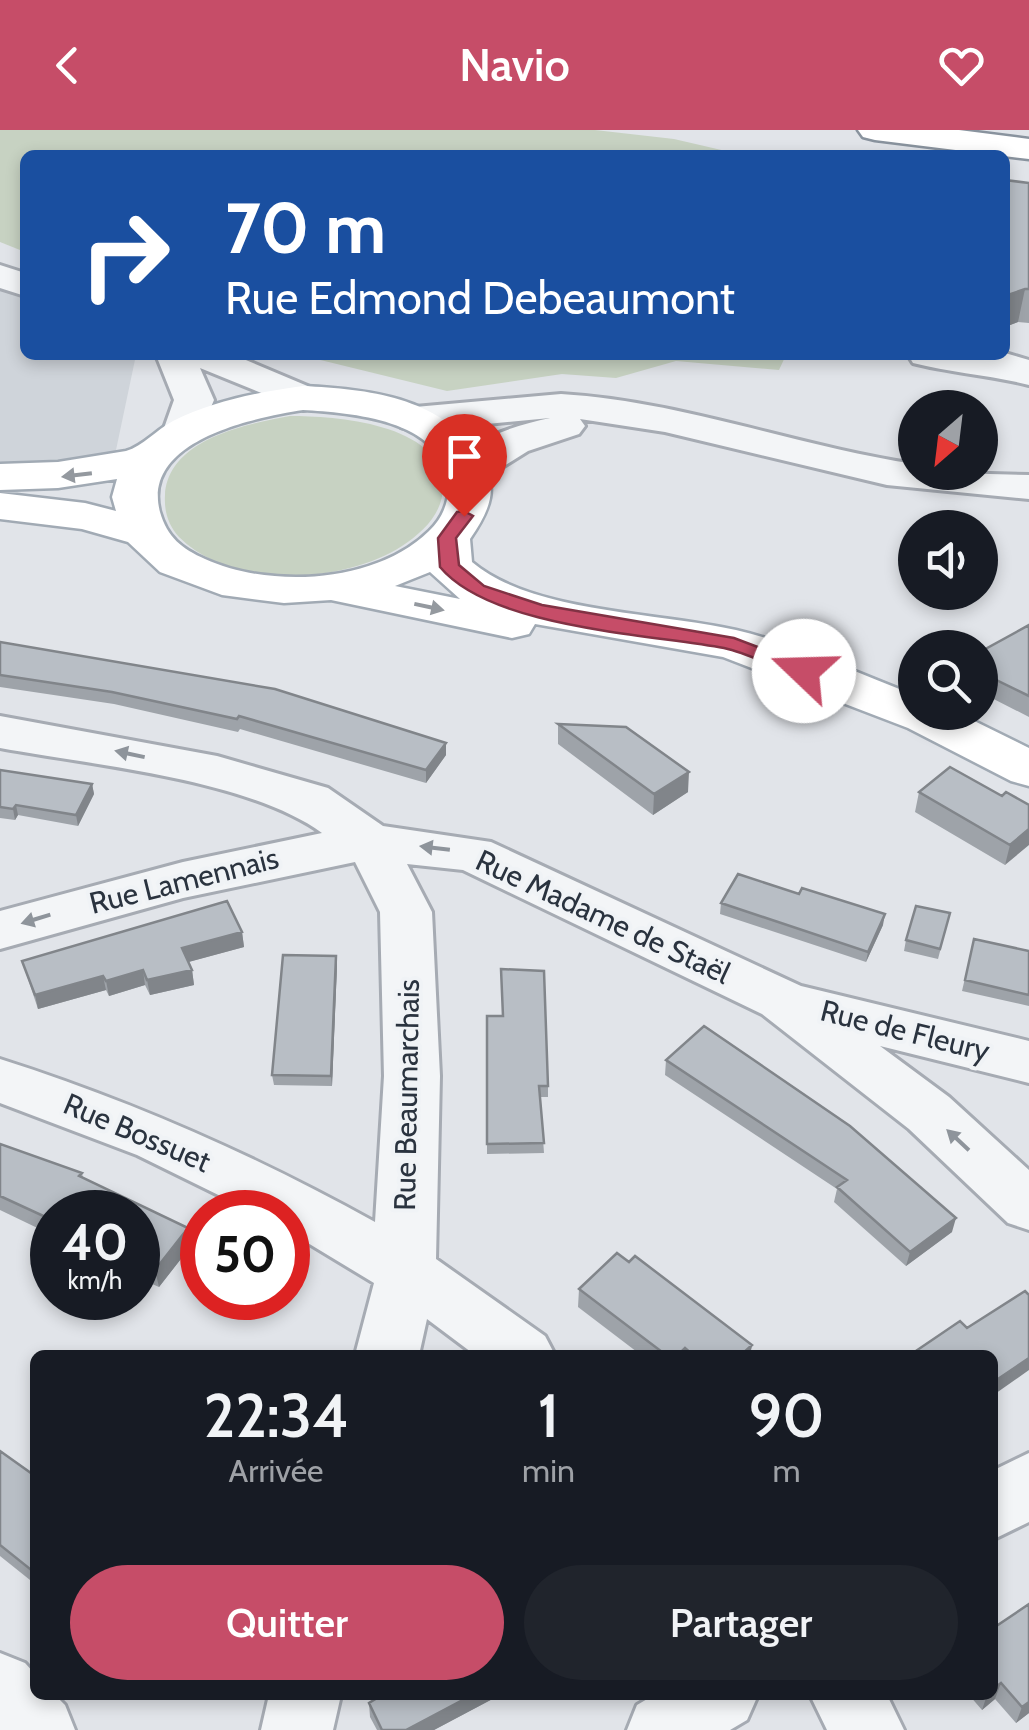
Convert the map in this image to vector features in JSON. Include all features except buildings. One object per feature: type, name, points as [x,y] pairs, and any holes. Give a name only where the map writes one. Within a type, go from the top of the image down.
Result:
[{"type":"main road","points":[[875,130],[1029,149]]},
{"type":"main road","points":[[0,477],[64,477],[102,472],[239,408],[304,398],[344,400],[415,418],[440,433],[458,451],[468,470],[471,493],[464,516],[447,538],[404,566],[378,577],[333,587],[285,590],[238,586],[165,555],[143,532],[134,507],[137,481],[168,444]]},
{"type":"main road","points":[[0,506],[85,516],[143,532]]},
{"type":"main road","points":[[447,538],[450,567],[477,590],[538,610],[604,624],[734,644],[925,717],[1029,769]]},
{"type":"main road","points":[[333,587],[562,634],[804,671]]},
{"type":"street","points":[[168,444],[194,400],[177,360]]},
{"type":"street","points":[[213,360],[304,398]]},
{"type":"street","points":[[968,360],[1008,365],[1029,373]]},
{"type":"street","points":[[415,418],[549,405],[585,407],[803,455]]},
{"type":"street","points":[[468,470],[494,449],[521,436],[566,425],[602,425],[926,478],[1029,488]]},
{"type":"street","name":"Rue Madame de Staël","points":[[0,732],[200,768],[311,800],[370,842],[473,854],[780,1000],[928,1113],[1029,1206]]},
{"type":"street","name":"Rue Lamennais","points":[[0,930],[133,890],[294,854],[370,842]]},
{"type":"street","name":"Rue Beaumarchais","points":[[370,842],[406,912],[412,1076],[404,1232],[407,1272],[388,1350]]},
{"type":"street","name":"Rue de Fleury","points":[[780,1000],[1029,1062]]},
{"type":"street","name":"Rue Bossuet","points":[[0,1081],[51,1096],[225,1170],[407,1272],[516,1350]]},
{"type":"street","points":[[998,1506],[1029,1483]]},
{"type":"street","points":[[0,1688],[39,1730]]},
{"type":"street","points":[[297,1730],[304,1700]]},
{"type":"street","points":[[663,1730],[714,1700]]},
{"type":"street","points":[[849,1700],[868,1730]]},
{"type":"shaded area","points":[[0,287],[20,293],[20,360],[135,360],[112,469],[0,466]]},
{"type":"green space","points":[[0,130],[595,130],[674,139],[721,150],[20,150],[20,250],[0,242]]},
{"type":"green space","points":[[320,360],[784,360],[779,370],[676,361],[616,378],[562,374],[447,391]]},
{"type":"green space","points":[[290,416],[383,427],[425,448],[438,465],[443,486],[440,505],[430,521],[410,541],[378,559],[319,574],[288,576],[228,566],[201,554],[179,537],[169,523],[165,495],[169,476],[180,460],[212,437]]},
{"type":"route","points":[[464,516],[447,538],[450,567],[477,590],[538,610],[604,624],[734,644],[804,671]]}]
